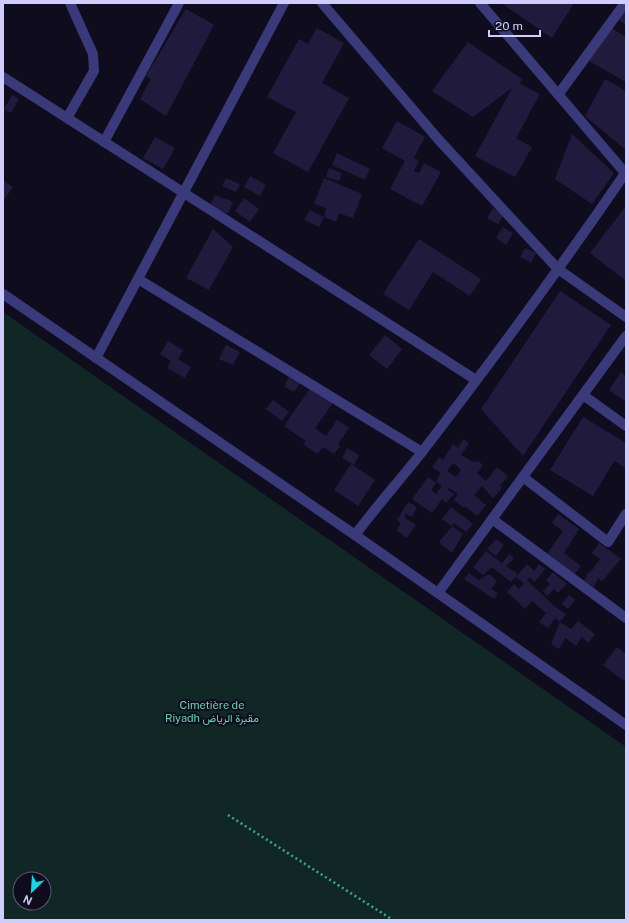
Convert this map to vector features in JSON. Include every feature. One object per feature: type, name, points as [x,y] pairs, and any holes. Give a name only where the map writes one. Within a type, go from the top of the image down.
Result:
[{"type":"street","points":[[67,118],[94,71],[93,54],[70,3]]},
{"type":"street","points":[[104,142],[179,3]]},
{"type":"street","points":[[96,358],[284,3]]},
{"type":"street","points":[[322,3],[444,145],[558,268],[626,317]]},
{"type":"street","points":[[355,535],[422,452],[626,174],[480,3]]},
{"type":"street","points":[[558,95],[625,3]]},
{"type":"street","points":[[3,77],[476,380]]},
{"type":"street","points":[[138,279],[422,452]]},
{"type":"street","points":[[3,294],[355,535],[626,725]]},
{"type":"street","points":[[438,593],[626,336]]},
{"type":"street","points":[[583,395],[626,426]]},
{"type":"street","points":[[523,477],[608,542],[626,514]]},
{"type":"street","points":[[492,519],[626,618]]},
{"type":"path","points":[[228,815],[393,920]]},
{"type":"green space","name":"Cimetière de Riyadh مقبرة الرياض","points":[[3,312],[626,747],[626,920],[3,920]]},
{"type":"building","points":[[501,3],[574,3],[552,38]]},
{"type":"building","points":[[626,3],[626,25],[615,18]]},
{"type":"building","points":[[186,9],[214,25],[166,116],[140,99],[151,79],[146,76]]},
{"type":"building","points":[[610,27],[626,37],[626,82],[589,61]]},
{"type":"building","points":[[317,28],[344,43],[322,83],[349,98],[308,172],[273,153],[296,112],[267,97],[299,39],[308,44]]},
{"type":"building","points":[[468,42],[523,80],[519,83],[540,94],[516,138],[532,147],[515,177],[475,156],[512,88],[473,117],[432,91]]},
{"type":"building","points":[[605,79],[626,91],[626,150],[585,116]]},
{"type":"building","points":[[12,95],[19,99],[11,113],[4,109]]},
{"type":"building","points":[[397,121],[425,137],[414,158],[419,161],[414,171],[419,173],[424,163],[441,172],[422,206],[390,189],[405,161],[382,148]]},
{"type":"building","points":[[572,134],[614,173],[592,204],[555,179]]},
{"type":"building","points":[[155,137],[175,148],[163,169],[143,158]]},
{"type":"building","points":[[337,153],[370,169],[365,180],[332,165]]},
{"type":"building","points":[[329,168],[342,173],[339,181],[326,177]]},
{"type":"building","points":[[250,176],[266,185],[260,196],[244,187]]},
{"type":"building","points":[[226,178],[240,184],[236,192],[222,186]]},
{"type":"building","points":[[324,178],[362,194],[353,218],[339,213],[336,222],[324,217],[326,208],[314,204]]},
{"type":"building","points":[[3,180],[13,187],[3,201]]},
{"type":"building","points":[[215,195],[233,202],[228,214],[210,206]]},
{"type":"building","points":[[244,198],[259,209],[250,222],[235,211]]},
{"type":"building","points":[[626,206],[626,281],[590,253]]},
{"type":"building","points":[[493,208],[504,214],[498,224],[487,218]]},
{"type":"building","points":[[310,210],[324,217],[319,227],[304,220]]},
{"type":"building","points":[[503,227],[513,233],[506,245],[496,238]]},
{"type":"building","points":[[213,229],[233,247],[209,290],[186,278]]},
{"type":"building","points":[[419,239],[481,279],[470,296],[433,272],[409,310],[383,294]]},
{"type":"building","points":[[525,248],[536,253],[531,263],[520,257]]},
{"type":"building","points":[[560,291],[611,325],[523,456],[481,409]]},
{"type":"building","points":[[385,335],[402,349],[387,369],[369,355]]},
{"type":"building","points":[[168,341],[183,350],[178,359],[191,367],[185,378],[167,368],[171,361],[160,354]]},
{"type":"building","points":[[226,345],[240,352],[233,365],[219,359]]},
{"type":"building","points":[[621,372],[626,376],[626,402],[609,390]]},
{"type":"building","points":[[290,375],[301,382],[294,392],[284,386]]},
{"type":"building","points":[[311,387],[333,403],[315,428],[326,436],[337,420],[349,428],[338,444],[340,446],[334,454],[323,447],[317,454],[303,444],[306,441],[284,426]]},
{"type":"building","points":[[273,400],[289,412],[282,421],[266,409]]},
{"type":"building","points":[[583,417],[626,443],[626,468],[614,461],[593,496],[550,470]]},
{"type":"building","points":[[463,439],[469,443],[461,455],[473,462],[478,461],[483,465],[477,473],[486,481],[497,467],[508,477],[500,485],[502,488],[493,498],[482,486],[474,495],[486,505],[477,516],[465,506],[464,508],[454,500],[458,494],[448,487],[447,489],[454,494],[446,503],[442,499],[432,513],[412,499],[428,477],[436,483],[431,490],[436,494],[442,486],[436,481],[441,473],[432,467],[439,457],[443,460],[453,444],[458,448]],"holes":[[[455,464],[461,470],[456,477],[447,471],[451,465]]]},
{"type":"building","points":[[347,448],[359,455],[354,465],[342,458]]},
{"type":"building","points":[[351,464],[375,480],[358,506],[334,490]]},
{"type":"building","points":[[408,502],[417,507],[412,517],[405,513],[405,518],[416,525],[407,538],[396,530],[401,523],[397,520]]},
{"type":"building","points":[[451,507],[473,524],[466,532],[454,523],[452,526],[442,519]]},
{"type":"building","points":[[558,514],[579,529],[564,553],[581,566],[574,575],[547,554],[563,531],[552,523]]},
{"type":"building","points":[[452,526],[463,534],[452,553],[439,542]]},
{"type":"building","points":[[496,539],[504,545],[496,556],[487,549]]},
{"type":"building","points":[[599,543],[621,559],[602,581],[598,578],[594,587],[584,581],[589,571],[590,573],[600,559],[592,553]]},
{"type":"building","points":[[486,551],[502,563],[509,554],[514,558],[506,566],[518,574],[511,582],[492,567],[483,575],[473,567]]},
{"type":"building","points":[[527,564],[534,571],[539,564],[545,569],[535,582],[529,577],[527,580],[553,605],[566,614],[560,622],[555,618],[548,628],[539,622],[546,613],[532,601],[525,609],[507,592],[514,584],[519,589],[524,583],[516,577]]},
{"type":"building","points":[[553,572],[567,584],[558,593],[554,589],[547,596],[543,591],[550,584],[546,580]]},
{"type":"building","points":[[469,573],[479,580],[489,574],[497,581],[491,589],[498,593],[494,599],[464,579]]},
{"type":"building","points":[[569,595],[575,600],[568,609],[562,604]]},
{"type":"building","points":[[578,621],[595,634],[588,643],[582,637],[576,646],[565,638],[559,649],[551,644],[560,622],[571,629]]},
{"type":"building","points":[[617,647],[626,654],[626,678],[624,681],[603,665]]}]
